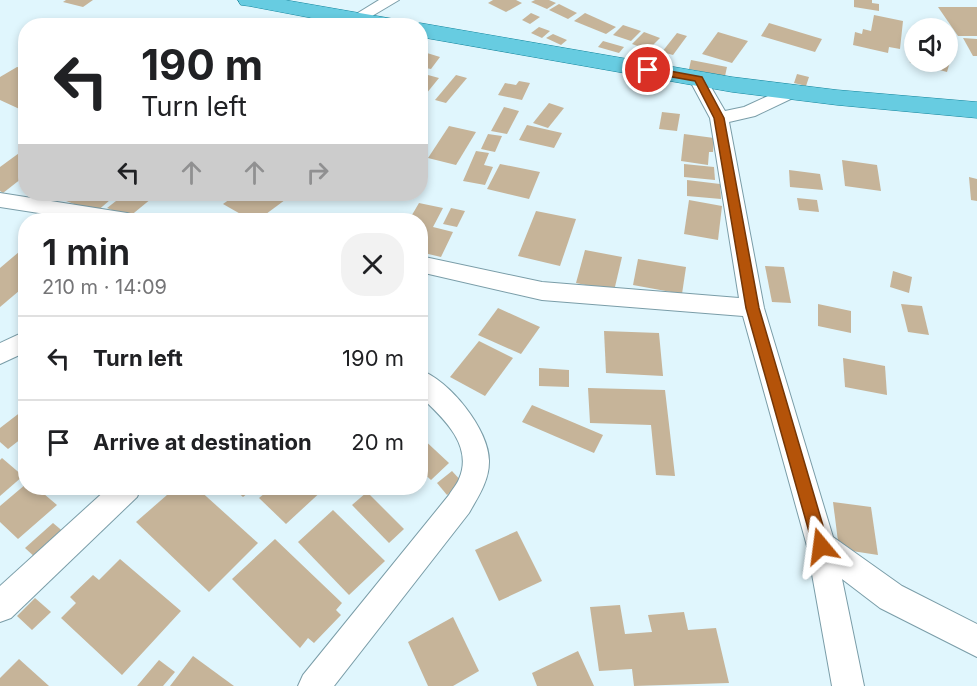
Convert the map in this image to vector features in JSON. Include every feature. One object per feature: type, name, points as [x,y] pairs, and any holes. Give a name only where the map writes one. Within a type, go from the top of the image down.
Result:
[{"type":"main road","points":[[249,0],[350,18]]},
{"type":"main road","points":[[428,31],[524,46],[698,79],[791,92],[977,110]]},
{"type":"street","points":[[358,18],[392,0]]},
{"type":"street","points":[[698,79],[719,118],[752,308],[821,546],[848,686]]},
{"type":"street","points":[[719,118],[749,111],[791,92]]},
{"type":"street","points":[[0,200],[83,213]]},
{"type":"street","points":[[428,266],[542,291],[752,308]]},
{"type":"street","points":[[0,354],[18,344]]},
{"type":"street","points":[[314,686],[459,504],[473,480],[477,451],[461,419],[428,388]]},
{"type":"street","points":[[0,607],[119,495]]},
{"type":"street","points":[[821,546],[891,597],[977,642]]},
{"type":"building","points":[[93,0],[83,7],[63,2]]},
{"type":"building","points":[[493,0],[516,0],[522,3],[506,12],[488,3]]},
{"type":"building","points":[[549,0],[556,3],[547,9],[531,2]]},
{"type":"building","points":[[854,0],[872,0],[872,3],[879,4],[879,11],[854,7]]},
{"type":"building","points":[[559,4],[577,13],[568,19],[549,10]]},
{"type":"building","points":[[938,7],[977,7],[977,36],[958,36],[958,18],[946,18]]},
{"type":"building","points":[[531,13],[540,17],[530,24],[522,20]]},
{"type":"building","points":[[585,13],[616,27],[606,34],[574,21]]},
{"type":"building","points":[[874,15],[903,21],[900,49],[889,47],[888,53],[853,45],[855,32],[862,34],[863,29],[871,31]]},
{"type":"building","points":[[769,23],[822,39],[815,52],[761,36]]},
{"type":"building","points":[[623,25],[641,31],[631,41],[613,35]]},
{"type":"building","points":[[539,27],[550,31],[542,38],[531,33]]},
{"type":"building","points":[[644,32],[660,38],[648,50],[632,44]]},
{"type":"building","points":[[718,32],[748,41],[732,63],[702,54]]},
{"type":"building","points":[[677,33],[687,36],[673,55],[662,52]]},
{"type":"building","points":[[553,34],[567,40],[561,45],[546,38]]},
{"type":"building","points":[[963,38],[977,39],[977,56],[973,56]]},
{"type":"building","points":[[603,41],[624,47],[619,53],[598,47]]},
{"type":"building","points":[[428,53],[440,57],[431,69],[428,68]]},
{"type":"building","points":[[691,60],[727,67],[725,76],[689,69]]},
{"type":"building","points":[[18,67],[18,108],[0,100],[0,77]]},
{"type":"building","points":[[797,74],[809,77],[806,86],[794,83]]},
{"type":"building","points":[[428,75],[439,78],[428,92]]},
{"type":"building","points":[[456,75],[467,78],[446,103],[435,100]]},
{"type":"building","points":[[519,81],[530,83],[522,100],[498,95],[505,83],[516,85]]},
{"type":"building","points":[[549,103],[564,108],[548,128],[533,123]]},
{"type":"building","points":[[504,107],[519,111],[507,134],[491,131]]},
{"type":"building","points":[[662,112],[680,114],[677,131],[659,129]]},
{"type":"building","points":[[527,125],[562,133],[554,148],[519,140]]},
{"type":"building","points":[[449,126],[476,132],[456,165],[428,158]]},
{"type":"building","points":[[488,134],[502,136],[495,152],[481,149]]},
{"type":"building","points":[[684,134],[714,138],[713,152],[709,152],[708,165],[681,161]]},
{"type":"building","points":[[476,151],[489,153],[484,165],[493,167],[485,185],[463,181]]},
{"type":"building","points":[[18,154],[18,181],[3,193],[0,191],[0,167]]},
{"type":"building","points":[[842,160],[877,165],[881,191],[845,186]]},
{"type":"building","points":[[500,164],[540,172],[529,199],[487,189]]},
{"type":"building","points":[[684,164],[714,167],[715,180],[684,177]]},
{"type":"building","points":[[789,170],[820,174],[823,190],[790,187]]},
{"type":"building","points":[[969,177],[977,179],[977,201],[971,200]]},
{"type":"building","points":[[687,180],[720,184],[721,199],[687,196]]},
{"type":"building","points":[[797,198],[817,200],[819,212],[799,210]]},
{"type":"building","points":[[689,200],[722,206],[718,240],[684,234]]},
{"type":"building","points":[[66,201],[109,201],[96,212]]},
{"type":"building","points":[[116,201],[148,201],[134,213],[119,213],[107,208]]},
{"type":"building","points":[[227,201],[284,201],[267,213],[239,213],[223,204]]},
{"type":"building","points":[[419,203],[443,208],[433,227],[453,232],[441,257],[428,254],[428,213],[413,213]]},
{"type":"building","points":[[451,208],[465,211],[457,227],[443,224]]},
{"type":"building","points":[[536,211],[576,219],[560,266],[518,256]]},
{"type":"building","points":[[585,250],[622,257],[614,291],[576,283]]},
{"type":"building","points":[[18,253],[18,292],[0,307],[0,268]]},
{"type":"building","points":[[638,259],[686,267],[682,294],[633,285]]},
{"type":"building","points":[[765,266],[784,267],[791,303],[772,302]]},
{"type":"building","points":[[893,271],[912,277],[909,293],[890,287]]},
{"type":"building","points":[[818,304],[851,311],[851,333],[818,326]]},
{"type":"building","points":[[901,304],[922,306],[929,335],[908,332]]},
{"type":"building","points":[[498,308],[540,327],[521,354],[478,335]]},
{"type":"building","points":[[604,331],[659,333],[663,376],[606,373]]},
{"type":"building","points":[[479,341],[513,358],[485,396],[450,377]]},
{"type":"building","points":[[843,358],[885,366],[887,395],[845,387]]},
{"type":"building","points":[[539,368],[569,370],[569,387],[539,386]]},
{"type":"building","points":[[588,388],[665,390],[675,476],[656,475],[651,425],[590,423]]},
{"type":"building","points":[[532,405],[603,435],[594,453],[522,422]]},
{"type":"building","points":[[18,414],[18,441],[8,449],[0,442],[0,428]]},
{"type":"building","points":[[428,443],[449,463],[431,480],[428,477]]},
{"type":"building","points":[[2,458],[18,472],[18,480],[0,496],[0,460]]},
{"type":"building","points":[[452,471],[463,483],[447,495],[437,483]]},
{"type":"building","points":[[18,491],[18,495],[45,495],[57,505],[18,539],[0,522],[0,506]]},
{"type":"building","points":[[167,495],[205,495],[258,543],[209,592],[136,522]]},
{"type":"building","points":[[263,495],[317,495],[286,524],[259,498]]},
{"type":"building","points":[[364,495],[370,495],[404,529],[389,543],[352,505]]},
{"type":"building","points":[[833,502],[871,507],[878,555],[839,549]]},
{"type":"building","points":[[333,510],[385,561],[349,595],[298,542]]},
{"type":"building","points":[[53,523],[66,534],[37,559],[25,548]]},
{"type":"building","points":[[517,531],[542,581],[499,601],[475,550]]},
{"type":"building","points":[[275,539],[342,603],[336,610],[341,615],[314,643],[308,638],[300,648],[232,579]]},
{"type":"building","points":[[120,559],[181,611],[122,675],[61,618],[76,603],[70,597],[93,575],[99,580]]},
{"type":"building","points":[[35,598],[51,612],[32,630],[17,616]]},
{"type":"building","points":[[620,605],[625,634],[652,632],[648,615],[684,612],[688,630],[716,628],[729,683],[634,686],[632,669],[599,671],[590,607]]},
{"type":"building","points":[[453,617],[479,671],[453,686],[428,686],[408,642]]},
{"type":"building","points":[[578,651],[594,686],[537,686],[532,673]]},
{"type":"building","points":[[193,656],[234,686],[170,686]]},
{"type":"building","points":[[19,659],[49,686],[0,686],[0,678]]},
{"type":"building","points":[[159,660],[175,672],[163,686],[137,686]]},
{"type":"route","points":[[648,70],[698,79],[719,118],[752,308],[821,546]]}]
